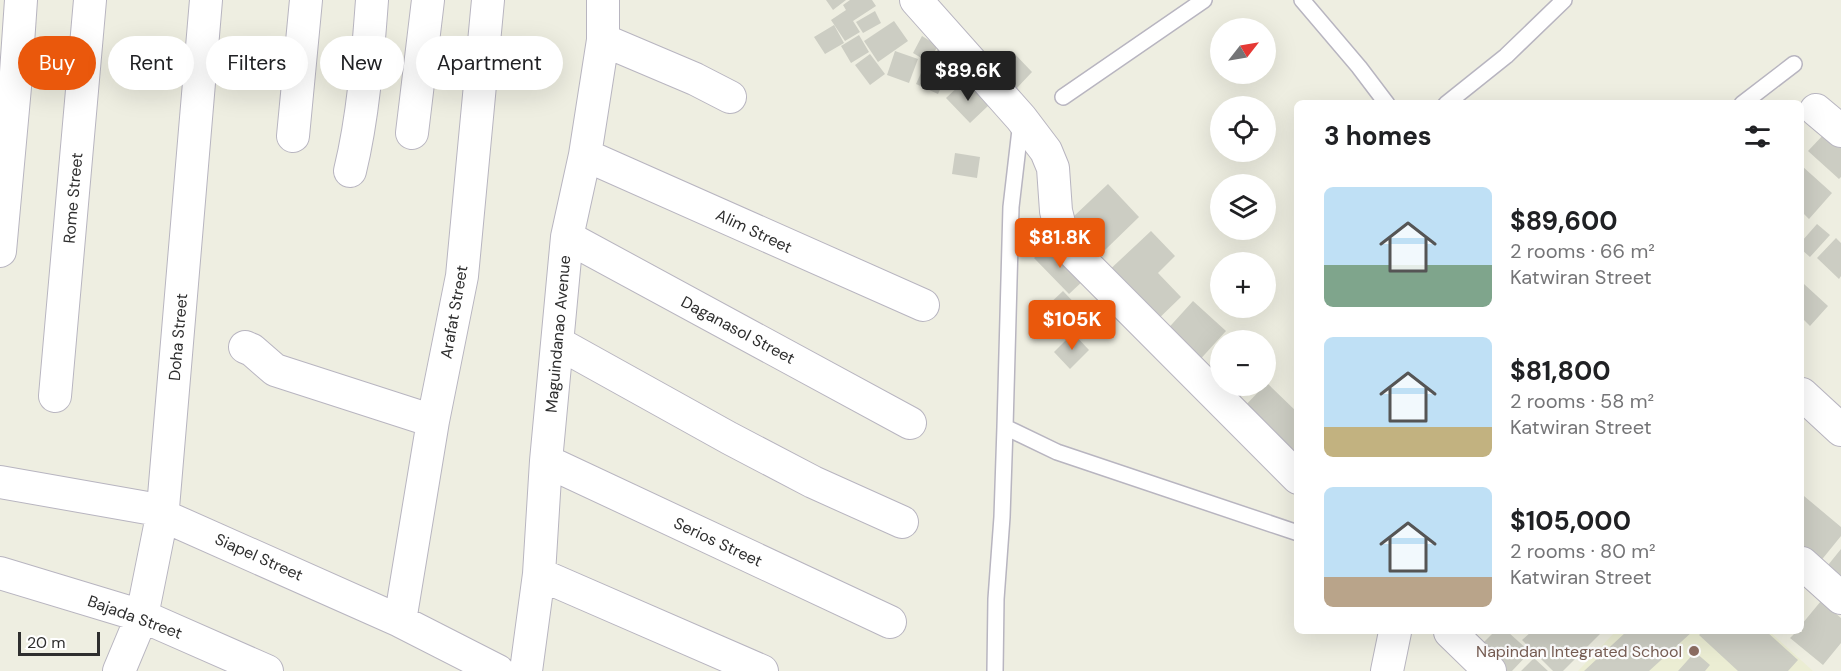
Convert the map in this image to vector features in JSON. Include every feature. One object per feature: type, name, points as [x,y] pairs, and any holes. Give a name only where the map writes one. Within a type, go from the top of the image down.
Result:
[{"type":"street","points":[[0,251],[21,0]]},
{"type":"street","name":"Rome Street","points":[[56,396],[90,0]]},
{"type":"street","name":"Doha Street","points":[[0,482],[153,509],[163,508],[206,0]]},
{"type":"street","points":[[293,136],[306,0]]},
{"type":"street","points":[[350,171],[356,150],[372,0]]},
{"type":"street","points":[[412,133],[428,0]]},
{"type":"street","name":"Arafat Street","points":[[400,621],[433,421],[462,276],[488,0]]},
{"type":"street","name":"Maguindanao Avenue","points":[[526,671],[539,574],[546,461],[567,237],[585,155],[603,40],[603,0]]},
{"type":"street","points":[[916,0],[1021,118],[1046,151],[1053,168],[1056,211],[1062,235],[1073,252],[1294,474]]},
{"type":"street","points":[[603,40],[695,79],[730,97]]},
{"type":"street","points":[[1816,110],[1841,131]]},
{"type":"street","name":"Alim Street","points":[[585,155],[922,305]]},
{"type":"street","name":"Daganasol Street","points":[[567,237],[910,423]]},
{"type":"street","points":[[558,343],[813,482],[902,522]]},
{"type":"street","points":[[245,347],[252,350],[275,370],[433,421]]},
{"type":"street","points":[[1804,396],[1841,430]]},
{"type":"street","name":"Serios Street","points":[[546,461],[890,622]]},
{"type":"street","name":"Siapel Street","points":[[119,671],[142,616],[162,520],[168,517],[400,621],[498,671]]},
{"type":"street","points":[[1804,565],[1841,598]]},
{"type":"street","name":"Bajada Street","points":[[0,573],[142,616],[267,671]]},
{"type":"street","points":[[539,574],[762,671]]},
{"type":"street","points":[[1387,671],[1395,634]]},
{"type":"street","points":[[1452,634],[1490,671]]},
{"type":"lane","points":[[1063,97],[1204,0]]},
{"type":"lane","points":[[1302,0],[1385,100]]},
{"type":"lane","points":[[1451,100],[1506,56],[1564,0]]},
{"type":"lane","points":[[1747,100],[1794,64]]},
{"type":"lane","points":[[995,671],[1011,207],[1021,118]]},
{"type":"lane","points":[[1005,427],[1057,452],[1294,532]]},
{"type":"shaded area","name":"Napindan Integrated School","points":[[1613,634],[1772,634],[1813,671],[1578,671]]},
{"type":"building","points":[[826,0],[846,0],[833,10]]},
{"type":"building","points":[[850,0],[872,0],[876,6],[853,21],[860,32],[845,41],[831,20],[846,10],[843,5]]},
{"type":"building","points":[[875,11],[881,23],[863,33],[856,22]]},
{"type":"building","points":[[894,21],[908,41],[878,62],[864,41]]},
{"type":"building","points":[[834,25],[844,43],[825,54],[814,37]]},
{"type":"building","points":[[859,35],[869,52],[851,63],[841,46]]},
{"type":"building","points":[[922,36],[938,46],[928,62],[913,53]]},
{"type":"building","points":[[940,46],[956,65],[956,78],[930,63]]},
{"type":"building","points":[[895,51],[918,59],[909,83],[887,75]]},
{"type":"building","points":[[1012,51],[1032,72],[1016,89],[995,67]]},
{"type":"building","points":[[870,54],[885,74],[870,85],[855,65]]},
{"type":"building","points":[[925,64],[947,74],[938,94],[916,84]]},
{"type":"building","points":[[965,80],[989,105],[970,123],[946,98]]},
{"type":"building","points":[[1826,132],[1841,145],[1841,177],[1839,179],[1808,151]]},
{"type":"building","points":[[955,153],[980,157],[977,178],[952,174]]},
{"type":"building","points":[[1804,168],[1832,193],[1809,219],[1804,214]]},
{"type":"building","points":[[1108,184],[1139,217],[1105,250],[1073,217]]},
{"type":"building","points":[[1817,224],[1830,235],[1810,257],[1804,252],[1804,239]]},
{"type":"building","points":[[1151,231],[1175,256],[1158,273],[1181,297],[1152,325],[1104,275]]},
{"type":"building","points":[[1836,238],[1841,243],[1841,276],[1839,279],[1817,258]]},
{"type":"building","points":[[1050,243],[1085,279],[1069,294],[1034,258]]},
{"type":"building","points":[[1804,284],[1828,306],[1810,326],[1804,320]]},
{"type":"building","points":[[1063,291],[1084,313],[1067,329],[1046,307]]},
{"type":"building","points":[[1193,301],[1225,330],[1210,330],[1210,349],[1196,364],[1163,334]]},
{"type":"building","points":[[1073,333],[1089,350],[1070,369],[1054,352]]},
{"type":"building","points":[[1276,392],[1294,409],[1294,452],[1286,460],[1238,413],[1254,396],[1276,396]]},
{"type":"building","points":[[1226,396],[1241,396],[1234,403]]},
{"type":"building","points":[[1804,496],[1841,527],[1841,536],[1815,568],[1804,559]]},
{"type":"building","points":[[1841,549],[1841,585],[1820,575]]},
{"type":"building","points":[[1821,601],[1841,618],[1841,643],[1823,665],[1790,638],[1794,634],[1804,634],[1804,622]]},
{"type":"building","points":[[1492,634],[1510,634],[1530,652],[1512,671],[1494,671],[1474,652]]},
{"type":"building","points":[[1529,634],[1600,634],[1563,671],[1553,671],[1522,640]]},
{"type":"building","points":[[1624,634],[1690,634],[1649,671],[1584,671]]},
{"type":"building","points":[[1769,634],[1798,660],[1788,671],[1738,671],[1699,635]]},
{"type":"building","points":[[1695,652],[1710,665],[1705,671],[1678,671]]},
{"type":"building","points":[[1534,658],[1548,671],[1521,671]]},
{"type":"place","name":"Napindan Integrated School","points":[[1694,651]]}]
